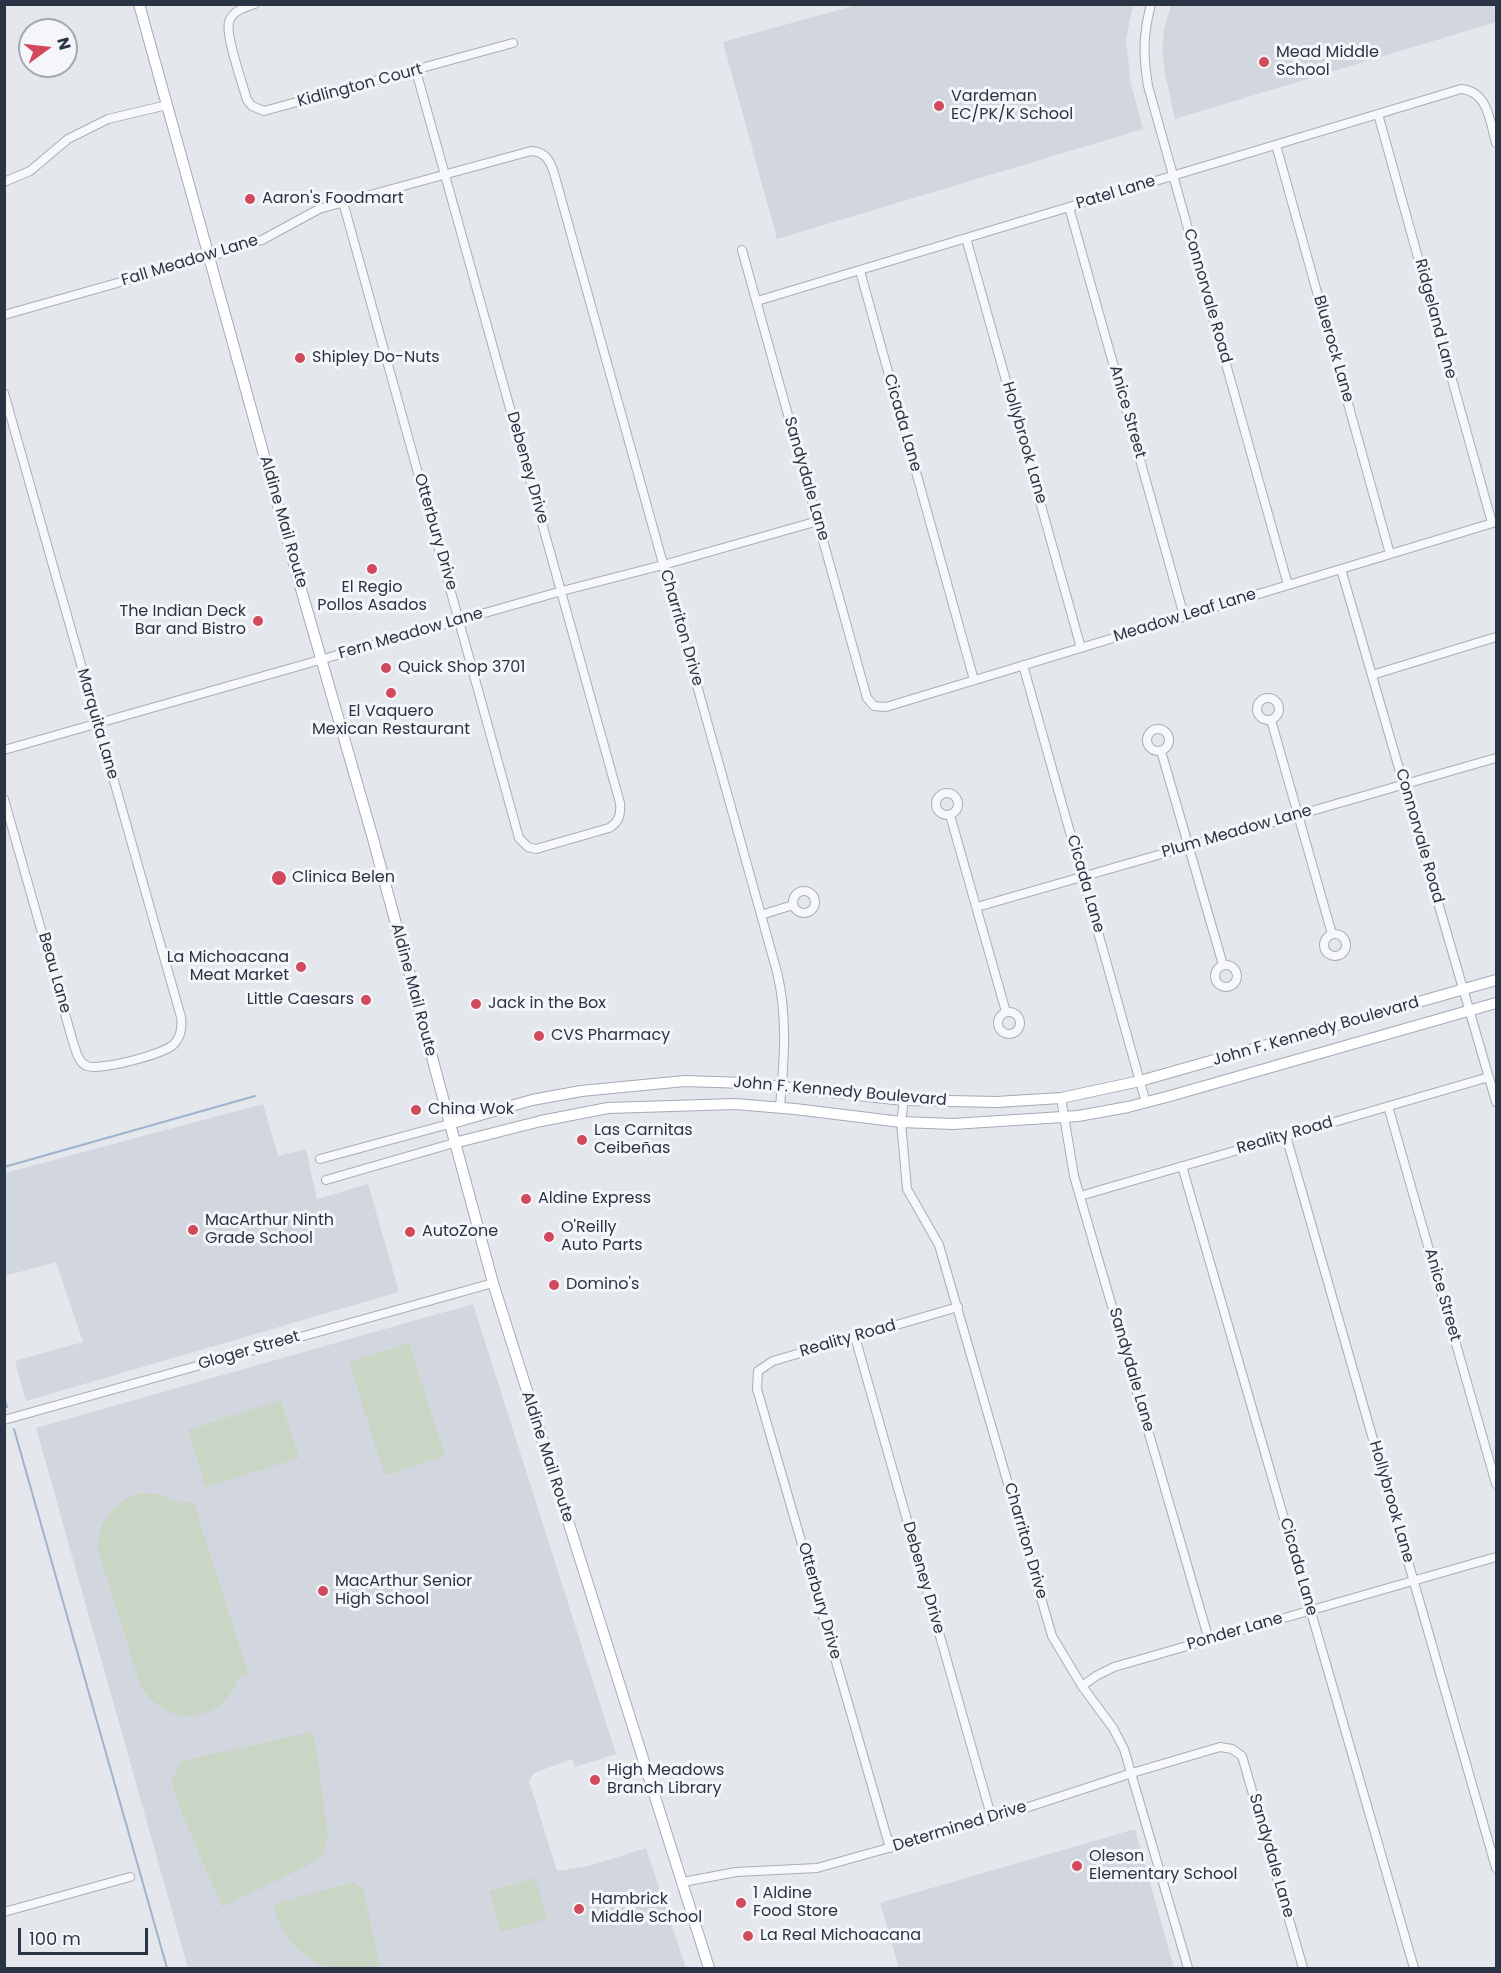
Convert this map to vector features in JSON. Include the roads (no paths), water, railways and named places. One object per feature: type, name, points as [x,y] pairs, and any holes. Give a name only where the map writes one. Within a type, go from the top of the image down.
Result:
[{"type":"main road","name":"Aldine Mail Route","points":[[139,4],[372,835],[493,1283],[709,1968]]},
{"type":"main road","name":"John F. Kennedy Boulevard","points":[[449,1124],[532,1100],[611,1087],[685,1082],[745,1083],[904,1100],[996,1102],[1061,1098],[1140,1081],[1497,980]]},
{"type":"main road","name":"John F. Kennedy Boulevard","points":[[454,1143],[541,1121],[612,1107],[735,1104],[780,1107],[901,1122],[952,1124],[1088,1114],[1146,1103],[1497,1003]]},
{"type":"main road","points":[[611,1087],[612,1107]]},
{"type":"street","name":"Kidlington Court","points":[[255,4],[237,11],[229,22],[228,29],[247,100],[252,106],[264,111],[513,43]]},
{"type":"street","name":"Connorvale Road","points":[[1151,4],[1145,27],[1143,57],[1152,102],[1288,585]]},
{"type":"street","name":"Debeney Drive","points":[[416,70],[562,591],[621,812],[615,824],[609,828],[575,838]]},
{"type":"street","name":"Patel Lane","points":[[757,301],[1461,89],[1475,93],[1485,105],[1497,143]]},
{"type":"street","points":[[4,182],[30,171],[68,140],[108,119],[167,105]]},
{"type":"street","name":"Ridgeland Lane","points":[[1378,114],[1494,522]]},
{"type":"street","name":"Bluerock Lane","points":[[1276,145],[1390,554]]},
{"type":"street","name":"Fall Meadow Lane","points":[[4,315],[262,240],[303,216],[342,202],[531,151],[545,155]]},
{"type":"street","name":"Charriton Drive","points":[[545,155],[554,173],[783,997],[785,1020],[780,1107]]},
{"type":"street","name":"Otterbury Drive","points":[[342,202],[519,838],[528,847],[536,849],[575,838]]},
{"type":"street","name":"Anice Street","points":[[1069,207],[1184,616]]},
{"type":"street","name":"Hollybrook Lane","points":[[966,238],[1081,648]]},
{"type":"street","name":"Sandydale Lane","points":[[742,250],[867,698],[874,706]]},
{"type":"street","name":"Cicada Lane","points":[[860,271],[974,680]]},
{"type":"street","name":"Marquita Lane","points":[[4,393],[181,1017],[182,1025],[177,1041],[166,1049]]},
{"type":"street","name":"Fern Meadow Lane","points":[[4,750],[562,591],[818,521]]},
{"type":"street","name":"Meadow Leaf Lane","points":[[874,706],[886,706],[974,680],[1494,522]]},
{"type":"street","name":"Connorvale Road","points":[[1341,569],[1497,1102]]},
{"type":"street","points":[[1372,675],[1497,637]]},
{"type":"street","name":"Cicada Lane","points":[[1023,665],[1146,1103]]},
{"type":"street","points":[[1271,720],[1332,934]]},
{"type":"street","points":[[1161,750],[1223,965]]},
{"type":"street","name":"Plum Meadow Lane","points":[[977,907],[1497,758]]},
{"type":"street","name":"Beau Lane","points":[[4,799],[73,1042],[81,1062],[98,1068],[166,1049]]},
{"type":"street","points":[[950,815],[1006,1012]]},
{"type":"street","points":[[761,915],[793,905]]},
{"type":"street","name":"Reality Road","points":[[1080,1196],[1489,1077]]},
{"type":"street","name":"Sandydale Lane","points":[[1061,1098],[1074,1176],[1209,1640]]},
{"type":"street","name":"Charriton Drive","points":[[904,1100],[901,1122],[907,1189],[939,1245],[1052,1636],[1082,1686],[1113,1728],[1124,1749],[1188,1968]]},
{"type":"street","name":"Anice Street","points":[[1388,1106],[1497,1484]]},
{"type":"street","name":"John F. Kennedy Boulevard","points":[[320,1159],[449,1124]]},
{"type":"street","name":"Hollybrook Lane","points":[[1286,1136],[1497,1868]]},
{"type":"street","name":"John F. Kennedy Boulevard","points":[[326,1180],[454,1143]]},
{"type":"street","name":"Cicada Lane","points":[[1182,1166],[1414,1968]]},
{"type":"street","name":"Gloger Street","points":[[4,1420],[493,1283]]},
{"type":"street","name":"Reality Road","points":[[773,1361],[958,1307]]},
{"type":"street","name":"Debeney Drive","points":[[855,1337],[992,1819]]},
{"type":"street","name":"Otterbury Drive","points":[[773,1361],[758,1371],[758,1389],[891,1848]]},
{"type":"street","name":"Ponder Lane","points":[[1082,1686],[1114,1667],[1497,1557]]},
{"type":"street","name":"Determined Drive","points":[[683,1882],[736,1872],[817,1868],[992,1819],[1131,1773],[1220,1747],[1232,1749]]},
{"type":"street","name":"Sandydale Lane","points":[[1232,1749],[1242,1756],[1303,1968]]},
{"type":"street","points":[[4,1912],[130,1877]]},
{"type":"waterway","points":[[4,1167],[255,1096]]},
{"type":"waterway","points":[[4,1397],[7,1407]]},
{"type":"waterway","points":[[14,1429],[167,1968]]},
{"type":"place","name":"Mead Middle School","points":[[1264,62]]},
{"type":"place","name":"Vardeman EC/PK/K School","points":[[939,106]]},
{"type":"place","name":"Aaron's Foodmart","points":[[250,199]]},
{"type":"place","name":"Shipley Do-Nuts","points":[[300,358]]},
{"type":"place","name":"El Regio Pollos Asados","points":[[372,569]]},
{"type":"place","name":"The Indian Deck Bar and Bistro","points":[[258,621]]},
{"type":"place","name":"Quick Shop 3701","points":[[386,668]]},
{"type":"place","name":"El Vaquero Mexican Restaurant","points":[[391,693]]},
{"type":"place","name":"Clinica Belen","points":[[279,878]]},
{"type":"place","name":"La Michoacana Meat Market","points":[[301,967]]},
{"type":"place","name":"Little Caesars","points":[[366,1000]]},
{"type":"place","name":"Jack in the Box","points":[[476,1004]]},
{"type":"place","name":"CVS Pharmacy","points":[[539,1036]]},
{"type":"place","name":"China Wok","points":[[416,1110]]},
{"type":"place","name":"Las Carnitas Ceibeñas","points":[[582,1140]]},
{"type":"place","name":"Aldine Express","points":[[526,1199]]},
{"type":"place","name":"MacArthur Ninth Grade School","points":[[193,1230]]},
{"type":"place","name":"AutoZone","points":[[410,1232]]},
{"type":"place","name":"O'Reilly Auto Parts","points":[[549,1237]]},
{"type":"place","name":"Domino's","points":[[554,1285]]},
{"type":"place","name":"MacArthur Senior High School","points":[[323,1591]]},
{"type":"place","name":"High Meadows Branch Library","points":[[595,1780]]},
{"type":"place","name":"Oleson Elementary School","points":[[1077,1866]]},
{"type":"place","name":"1 Aldine Food Store","points":[[741,1903]]},
{"type":"place","name":"Hambrick Middle School","points":[[579,1909]]},
{"type":"place","name":"La Real Michoacana","points":[[748,1936]]}]
